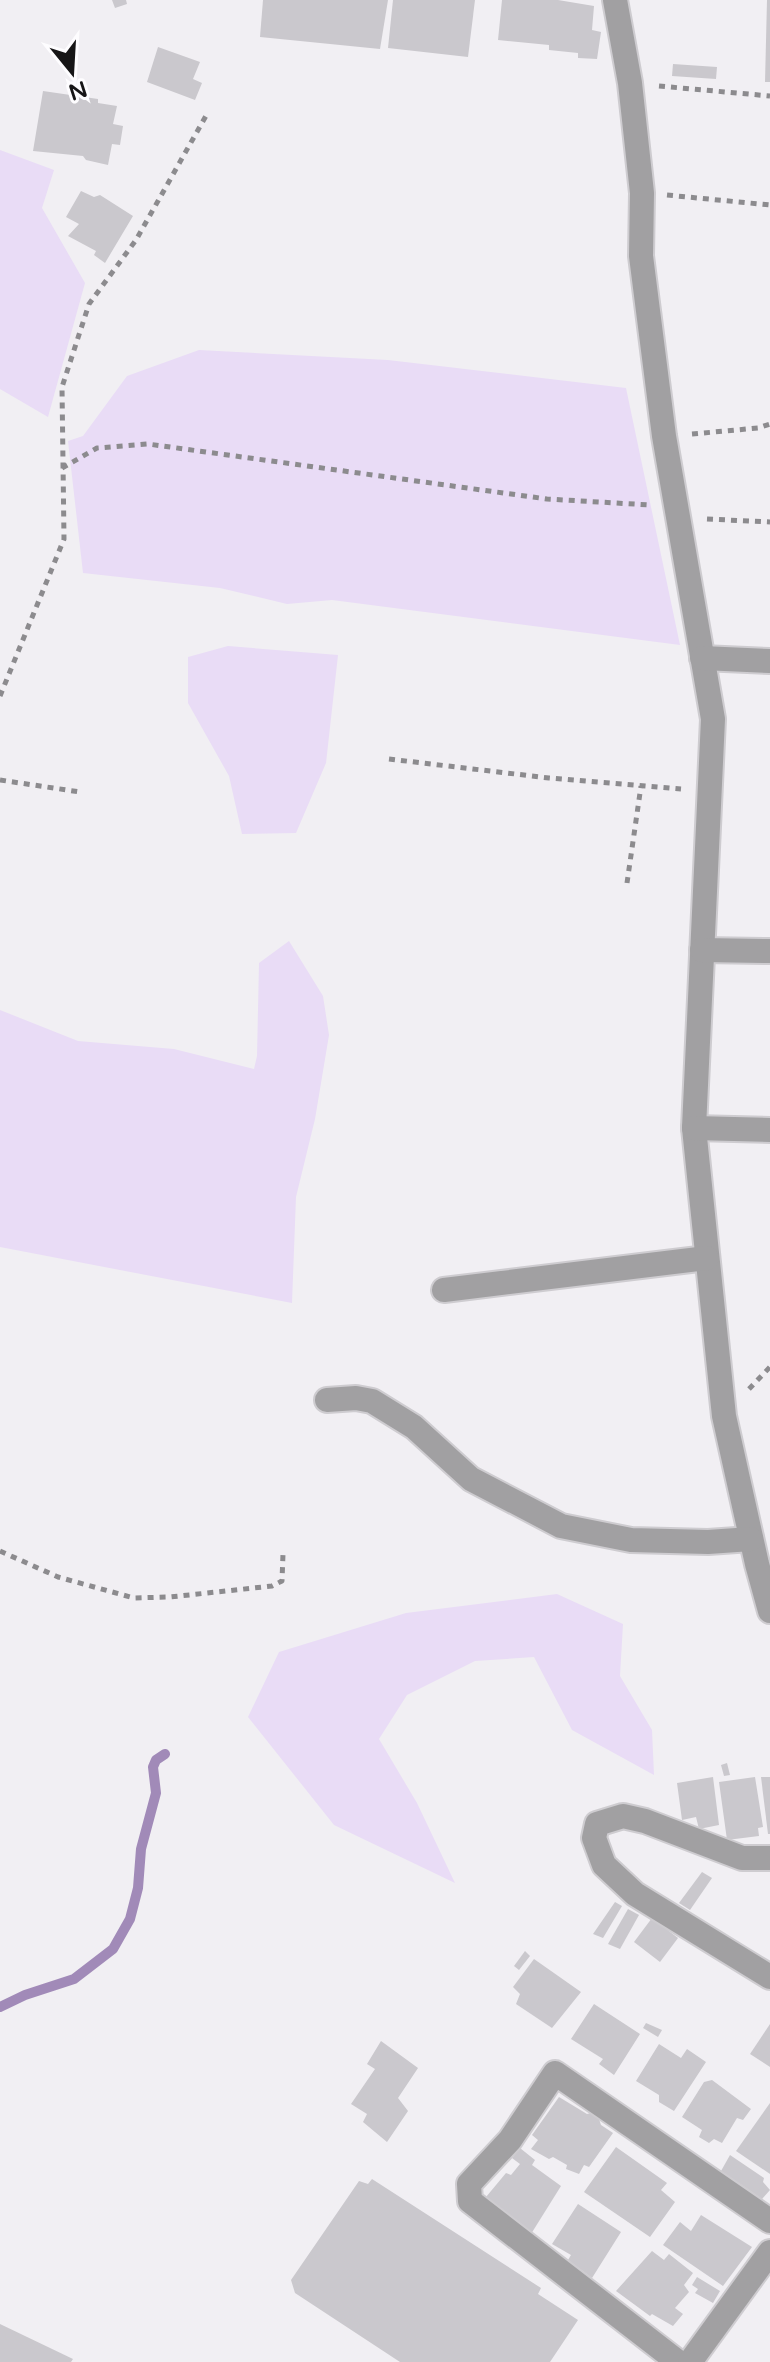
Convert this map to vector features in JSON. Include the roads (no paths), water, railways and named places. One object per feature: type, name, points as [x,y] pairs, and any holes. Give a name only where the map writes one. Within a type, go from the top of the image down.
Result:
[{"type":"street","points":[[615,0],[630,83],[642,193],[641,256],[664,436],[713,719],[694,1128],[724,1416],[751,1539],[763,1563],[770,1611]]},
{"type":"street","points":[[702,658],[770,661]]},
{"type":"street","points":[[702,950],[770,951]]},
{"type":"street","points":[[694,1128],[770,1130]]},
{"type":"street","points":[[444,1290],[707,1258]]},
{"type":"street","points":[[327,1400],[356,1398],[372,1401],[414,1427],[471,1479],[561,1526],[631,1540],[708,1542],[751,1539]]},
{"type":"street","points":[[770,1858],[742,1858],[645,1821],[623,1816],[597,1824],[594,1838],[604,1865],[635,1894],[770,1977]]},
{"type":"street","points":[[678,2362],[470,2201],[469,2184],[510,2140],[555,2073],[770,2221]]},
{"type":"street","points":[[690,2362],[770,2252]]},
{"type":"waterway","points":[[0,2007],[74,1979],[113,1949],[130,1919],[138,1888],[141,1849],[156,1793],[153,1767],[156,1760],[165,1754]]}]
